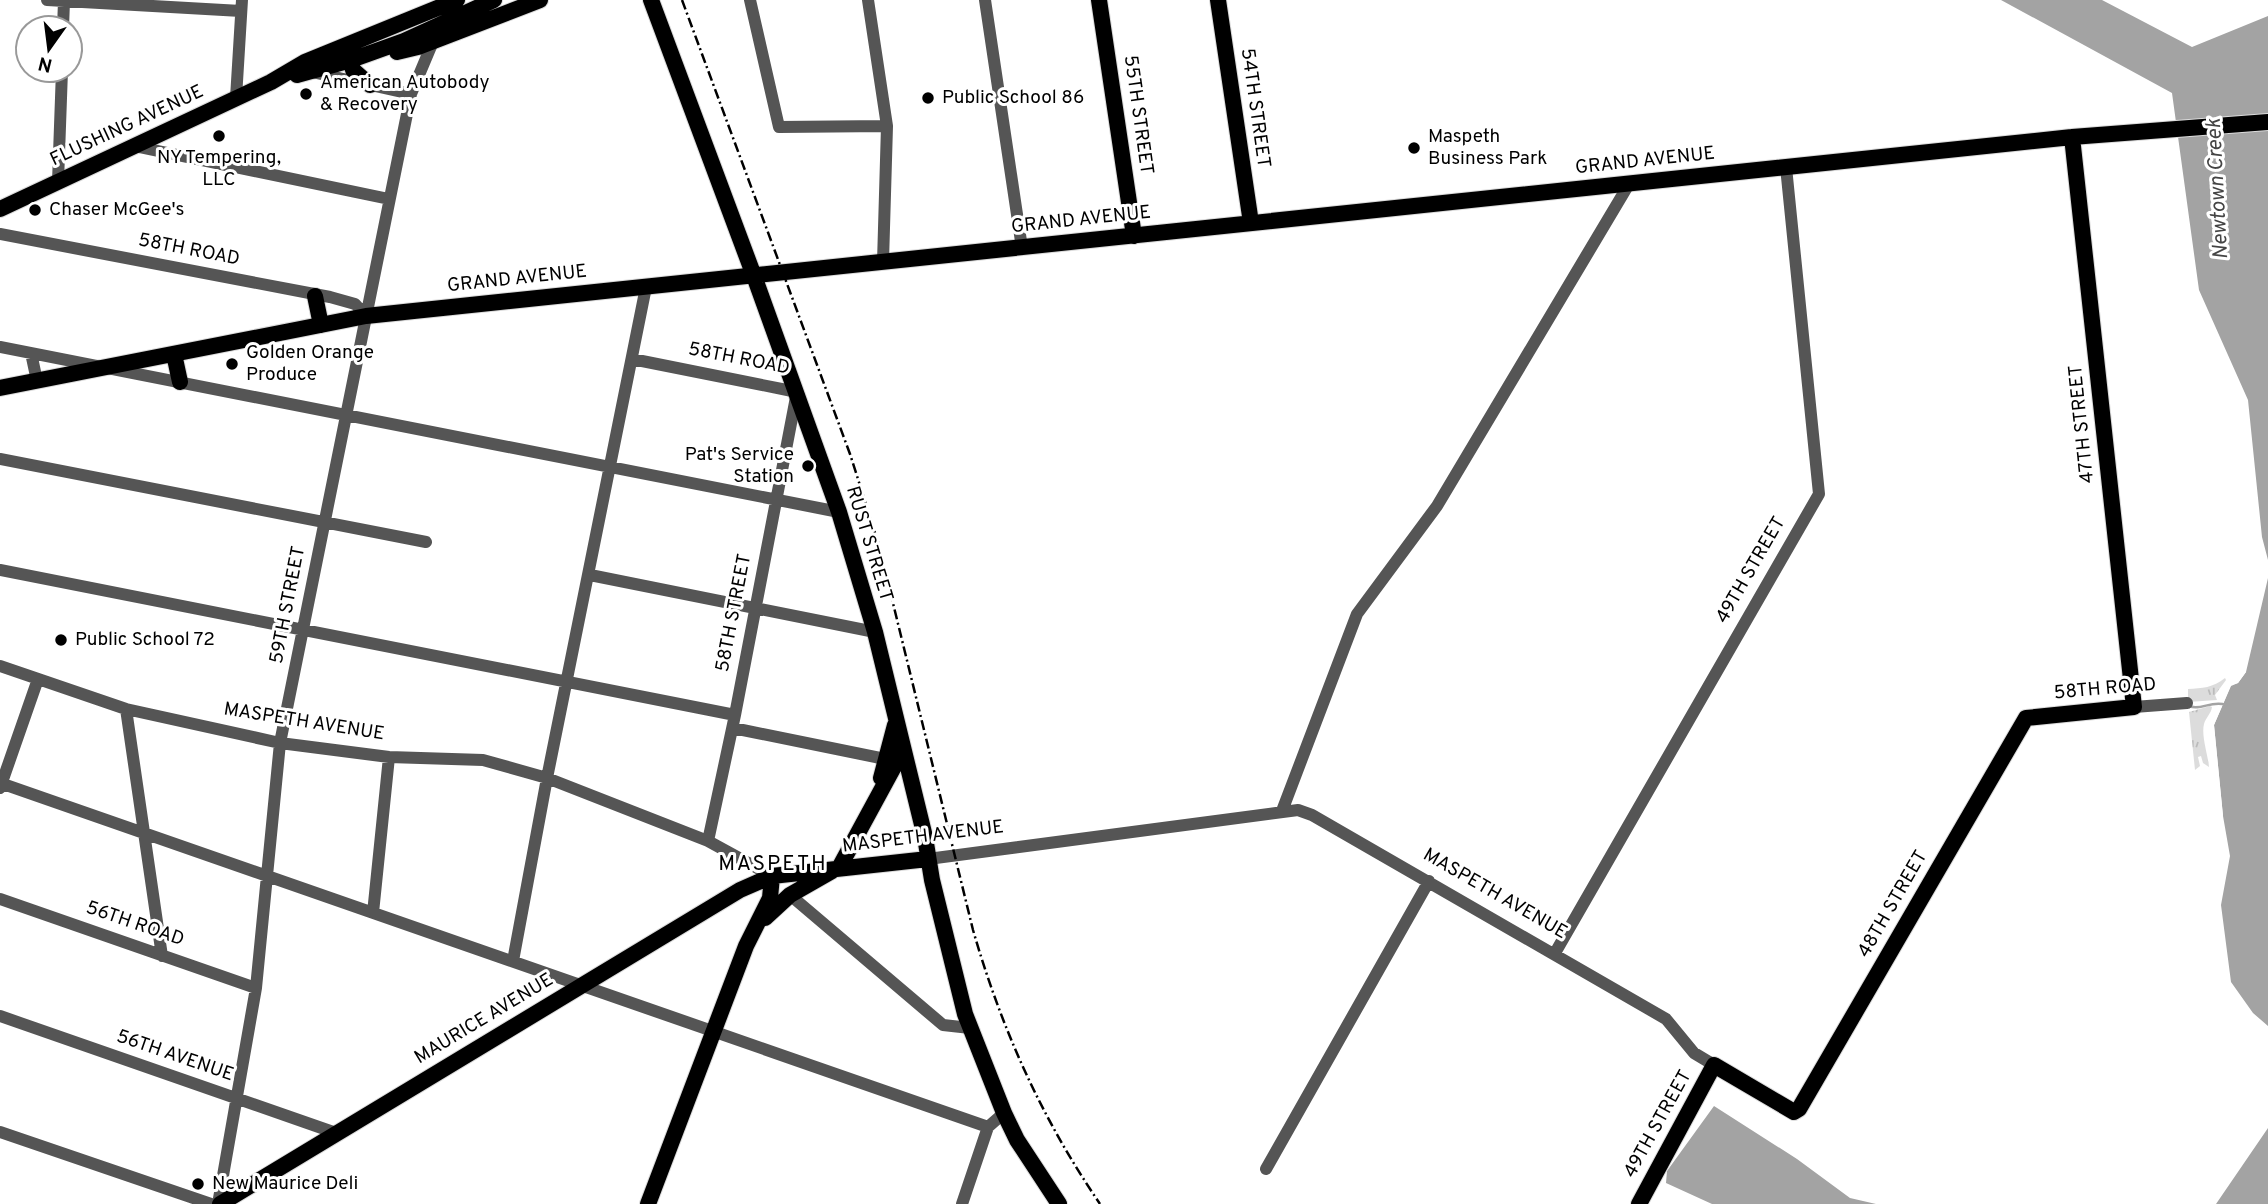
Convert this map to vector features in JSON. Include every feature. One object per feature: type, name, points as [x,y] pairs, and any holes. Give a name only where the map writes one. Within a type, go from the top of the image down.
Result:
[{"type":"main road","points":[[385,29],[427,0]]},
{"type":"main road","name":"FLUSHING AVENUE","points":[[271,82],[309,72],[349,52],[385,29],[457,0]]},
{"type":"main road","name":"FLUSHING AVENUE","points":[[0,209],[271,82],[305,62],[349,52],[377,51],[494,0]]},
{"type":"main road","points":[[377,51],[400,52],[540,0]]},
{"type":"main road","name":"RUST STREET","points":[[651,0],[839,512],[874,632],[925,837],[965,1014],[1004,1113]]},
{"type":"main road","name":"55TH STREET","points":[[1099,0],[1134,236]]},
{"type":"main road","name":"54TH STREET","points":[[1218,0],[1251,223]]},
{"type":"main road","points":[[349,52],[353,70],[370,85]]},
{"type":"main road","name":"GRAND AVENUE","points":[[0,388],[366,316],[2073,137],[2268,122]]},
{"type":"main road","name":"47TH STREET","points":[[2073,137],[2134,707]]},
{"type":"main road","points":[[315,296],[321,325]]},
{"type":"main road","points":[[174,354],[180,382]]},
{"type":"main road","name":"58TH ROAD","points":[[2026,718],[2134,707]]},
{"type":"main road","name":"48TH STREET","points":[[1797,1111],[2026,718]]},
{"type":"main road","points":[[875,800],[895,723]]},
{"type":"main road","points":[[758,924],[790,895],[839,868],[902,752]]},
{"type":"main road","name":"MASPETH AVENUE","points":[[772,876],[928,859]]},
{"type":"main road","points":[[648,1204],[746,946],[770,898],[772,876]]},
{"type":"main road","name":"MAURICE AVENUE","points":[[219,1204],[740,890],[772,876]]},
{"type":"main road","name":"MASPETH AVENUE","points":[[1714,1065],[1794,1112],[1797,1111]]},
{"type":"main road","name":"49TH STREET","points":[[1639,1204],[1714,1065]]},
{"type":"main road","points":[[1004,1113],[1017,1140],[1059,1204]]},
{"type":"street","points":[[47,0],[241,5],[236,98]]},
{"type":"street","points":[[750,0],[779,127],[887,126]]},
{"type":"street","points":[[868,0],[887,126],[883,262]]},
{"type":"street","points":[[985,0],[1022,248]]},
{"type":"street","name":"59TH STREET","points":[[219,1204],[256,988],[281,743],[302,631],[411,93],[441,24]]},
{"type":"street","points":[[309,72],[411,93]]},
{"type":"street","points":[[58,182],[62,84]]},
{"type":"street","points":[[134,146],[389,199]]},
{"type":"street","name":"49TH STREET","points":[[1555,953],[1819,494],[1786,167]]},
{"type":"street","points":[[1282,811],[1357,614],[1437,506],[1629,184]]},
{"type":"street","name":"58TH ROAD","points":[[0,234],[355,304],[366,316]]},
{"type":"street","points":[[513,961],[646,287]]},
{"type":"street","points":[[0,347],[839,512]]},
{"type":"street","points":[[31,353],[37,381]]},
{"type":"street","name":"58TH ROAD","points":[[632,359],[797,392]]},
{"type":"street","name":"58TH STREET","points":[[708,841],[734,721],[797,392]]},
{"type":"street","points":[[0,459],[426,542]]},
{"type":"street","points":[[0,570],[568,683],[886,758]]},
{"type":"street","points":[[590,575],[874,632]]},
{"type":"street","name":"MASPETH AVENUE","points":[[0,666],[126,709],[281,743],[389,757],[483,760],[547,778],[708,841],[772,876]]},
{"type":"street","points":[[38,679],[1,785],[988,1127]]},
{"type":"street","name":"58TH ROAD","points":[[2134,707],[2187,703]]},
{"type":"street","points":[[126,709],[163,956]]},
{"type":"street","points":[[373,912],[389,757]]},
{"type":"street","name":"MASPETH AVENUE","points":[[928,859],[1298,810],[1312,815],[1429,881],[1666,1019],[1694,1053],[1714,1065]]},
{"type":"street","points":[[1266,1169],[1429,881]]},
{"type":"street","points":[[790,895],[943,1025],[970,1028]]},
{"type":"street","name":"56TH ROAD","points":[[0,900],[256,988]]},
{"type":"street","name":"56TH AVENUE","points":[[0,1016],[336,1133]]},
{"type":"street","points":[[962,1204],[988,1127],[1004,1113]]},
{"type":"street","points":[[0,1132],[211,1204]]},
{"type":"green space","points":[[2225,678],[2215,695],[2217,700],[2188,702],[2188,689],[2212,686]]},
{"type":"green space","points":[[2212,707],[2203,729],[2209,767],[2203,763],[2201,756],[2198,757],[2200,766],[2195,770],[2189,712]]},
{"type":"water","name":"Newtown Creek","points":[[2001,0],[2102,0],[2192,47],[2268,16],[2268,560],[2262,537],[2248,400],[2199,290],[2172,93]]},
{"type":"water","points":[[2268,578],[2268,1026],[2253,1013],[2231,982],[2221,905],[2230,856],[2214,725],[2231,685],[2238,683],[2246,672]]},
{"type":"water","points":[[1714,1106],[1797,1159],[1850,1198],[1876,1204],[1712,1204],[1666,1183],[1667,1171]]},
{"type":"water","points":[[2268,1128],[2268,1204],[2216,1204]]},
{"type":"pier","points":[[2245,659],[2246,672],[2238,683],[2231,686],[2214,725],[2223,816],[2219,814],[2210,725],[2228,684],[2236,680]]},
{"type":"waterway","points":[[2189,706],[2226,705]]},
{"type":"railway","points":[[682,0],[850,454],[878,542],[984,967],[1025,1072],[1059,1139],[1100,1204]]},
{"type":"place","name":"American Autobody & Recovery","points":[[306,94]]},
{"type":"place","name":"Public School 86","points":[[928,98]]},
{"type":"place","name":"NY Tempering, LLC","points":[[219,136]]},
{"type":"place","name":"Maspeth Business Park","points":[[1414,148]]},
{"type":"place","name":"Chaser McGee's","points":[[35,210]]},
{"type":"place","name":"Golden Orange Produce","points":[[232,364]]},
{"type":"place","name":"Pat's Service Station","points":[[808,466]]},
{"type":"place","name":"Public School 72","points":[[61,640]]},
{"type":"place","name":"New Maurice Deli","points":[[198,1184]]},
{"type":"district","name":"MASPETH","points":[[773,864]]}]
